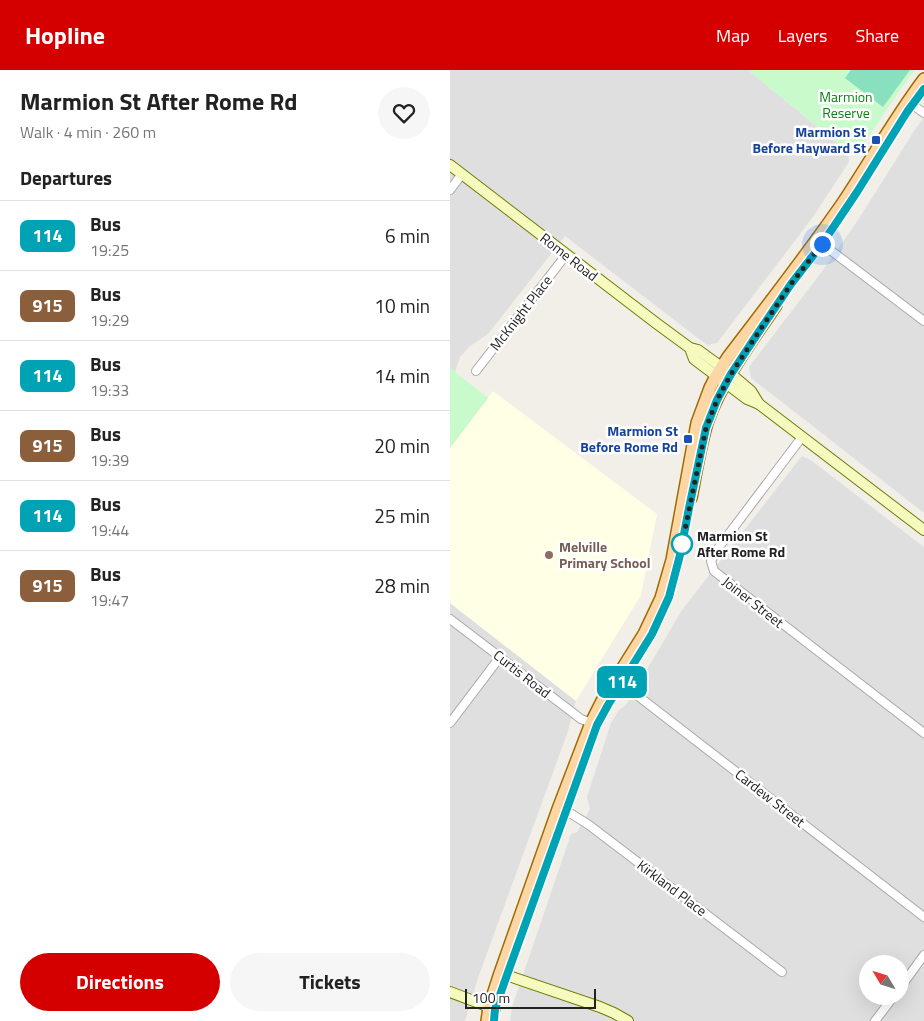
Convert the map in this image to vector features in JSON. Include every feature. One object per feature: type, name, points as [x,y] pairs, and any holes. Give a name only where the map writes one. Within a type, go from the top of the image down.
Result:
[{"type":"main road","points":[[487,1021],[493,1012],[504,974],[594,724],[608,705],[619,680],[652,634],[669,597],[680,555],[706,428],[724,375],[857,192],[924,79]]},
{"type":"main road","points":[[910,103],[924,89]]},
{"type":"street","points":[[910,103],[924,113]]},
{"type":"street","name":"Rome Road","points":[[450,165],[690,348],[694,359],[724,375],[746,399],[759,404],[924,530]]},
{"type":"street","points":[[450,190],[462,174]]},
{"type":"street","points":[[819,242],[924,321]]},
{"type":"street","name":"McKnight Place","points":[[476,370],[566,255]]},
{"type":"street","name":"Joiner Street","points":[[802,437],[719,547],[711,561],[714,571],[924,733]]},
{"type":"street","name":"Curtis Road","points":[[450,618],[581,719],[594,724]]},
{"type":"street","points":[[450,723],[500,657]]},
{"type":"street","name":"Cardew Street","points":[[619,680],[924,917]]},
{"type":"street","name":"Kirkland Place","points":[[562,810],[589,825],[782,972]]},
{"type":"street","points":[[909,976],[924,955]]},
{"type":"street","points":[[504,974],[600,1007],[628,1021]]},
{"type":"street","points":[[450,992],[493,1012]]},
{"type":"street","points":[[878,1020],[888,1005]]},
{"type":"shaded area","points":[[450,70],[748,70],[848,152],[849,162],[813,217],[717,343],[707,345],[565,236],[488,334],[469,347],[460,357],[455,372],[450,368]]},
{"type":"shaded area","points":[[924,117],[924,513],[751,378],[749,367],[823,270],[860,217]]},
{"type":"shaded area","name":"Melville Primary School","points":[[493,391],[657,514],[641,595],[576,701],[450,603],[450,448]]},
{"type":"shaded area","points":[[802,456],[812,461],[924,547],[924,1021],[510,1021],[512,1007],[571,834],[577,832],[590,809],[587,797],[611,723],[619,710],[626,705],[682,610]]},
{"type":"shaded area","points":[[450,603],[576,701],[567,734],[478,978],[465,1021],[450,1021]]},
{"type":"green space","name":"Marmion Reserve","points":[[748,70],[915,70],[855,157]]},
{"type":"green space","points":[[851,70],[910,70],[883,107],[845,78]]},
{"type":"green space","points":[[450,368],[488,398],[450,448]]},
{"type":"bus line","name":"114","points":[[494,1021],[495,1009],[597,725],[652,634],[669,597],[676,574],[706,428],[717,400],[731,374],[760,330],[791,284],[822,244],[907,112],[924,89]]},
{"type":"place","name":"Marmion St Before Hayward St","points":[[876,140]]},
{"type":"place","name":"Marmion St Before Rome Rd","points":[[688,439]]},
{"type":"place","name":"Marmion St After Rome Rd","points":[[682,544]]},
{"type":"place","name":"Melville Primary School","points":[[549,555]]},
{"type":"route","points":[[682,544],[706,428],[717,400],[731,374],[760,330],[791,284],[822,244]]}]
